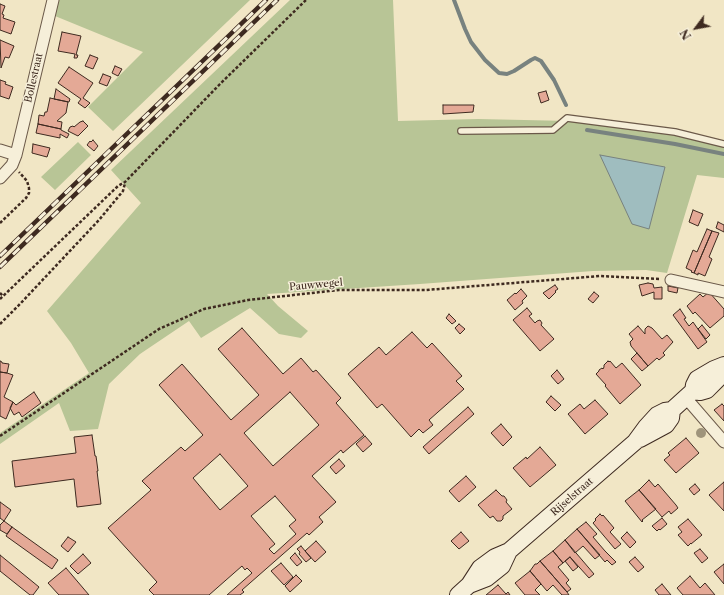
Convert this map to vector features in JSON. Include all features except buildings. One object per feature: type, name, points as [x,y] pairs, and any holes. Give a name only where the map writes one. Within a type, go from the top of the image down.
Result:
[{"type":"street","name":"Bollestraat","points":[[14,160],[53,0]]},
{"type":"street","points":[[0,150],[14,160],[0,178]]},
{"type":"street","points":[[671,280],[724,292]]},
{"type":"street","name":"Rijselstraat","points":[[464,590],[487,578],[502,566],[509,552],[635,442],[666,425],[671,418],[672,410],[690,394],[707,390],[719,378],[724,366]]},
{"type":"street","points":[[690,394],[724,442]]},
{"type":"lane","points":[[461,131],[553,130],[567,118],[675,132],[724,144]]},
{"type":"path","points":[[0,299],[118,186],[125,182],[220,84],[306,0]]},
{"type":"path","points":[[0,223],[26,198],[29,193],[27,181],[14,160]]},
{"type":"path","points":[[0,324],[99,220],[123,191],[125,182]]},
{"type":"path","name":"Pauwwegel","points":[[0,436],[159,329],[204,309],[248,300],[339,290],[426,290],[600,276],[671,280]]},
{"type":"path","points":[[0,293],[3,296]]},
{"type":"green space","points":[[59,0],[250,0],[113,131],[88,107],[143,52],[55,16]]},
{"type":"green space","points":[[290,0],[393,0],[398,121],[478,119],[570,121],[677,135],[724,143],[724,178],[697,175],[667,273],[646,270],[593,271],[267,294],[278,306],[308,331],[301,338],[279,334],[250,308],[201,338],[189,321],[140,354],[109,384],[98,429],[70,431],[59,403],[0,444],[0,433],[89,373],[71,343],[47,311],[141,203],[111,170]]},
{"type":"green space","points":[[78,142],[91,155],[55,190],[41,177]]},
{"type":"water","points":[[600,155],[665,167],[649,229],[632,224]]},
{"type":"waterway","points":[[454,0],[471,42],[485,60],[499,73],[507,74],[535,58],[541,61],[554,80],[566,105]]},
{"type":"waterway","points":[[587,130],[675,144],[724,154]]},
{"type":"railway","points":[[0,256],[266,0]]},
{"type":"railway","points":[[0,267],[277,0]]}]
